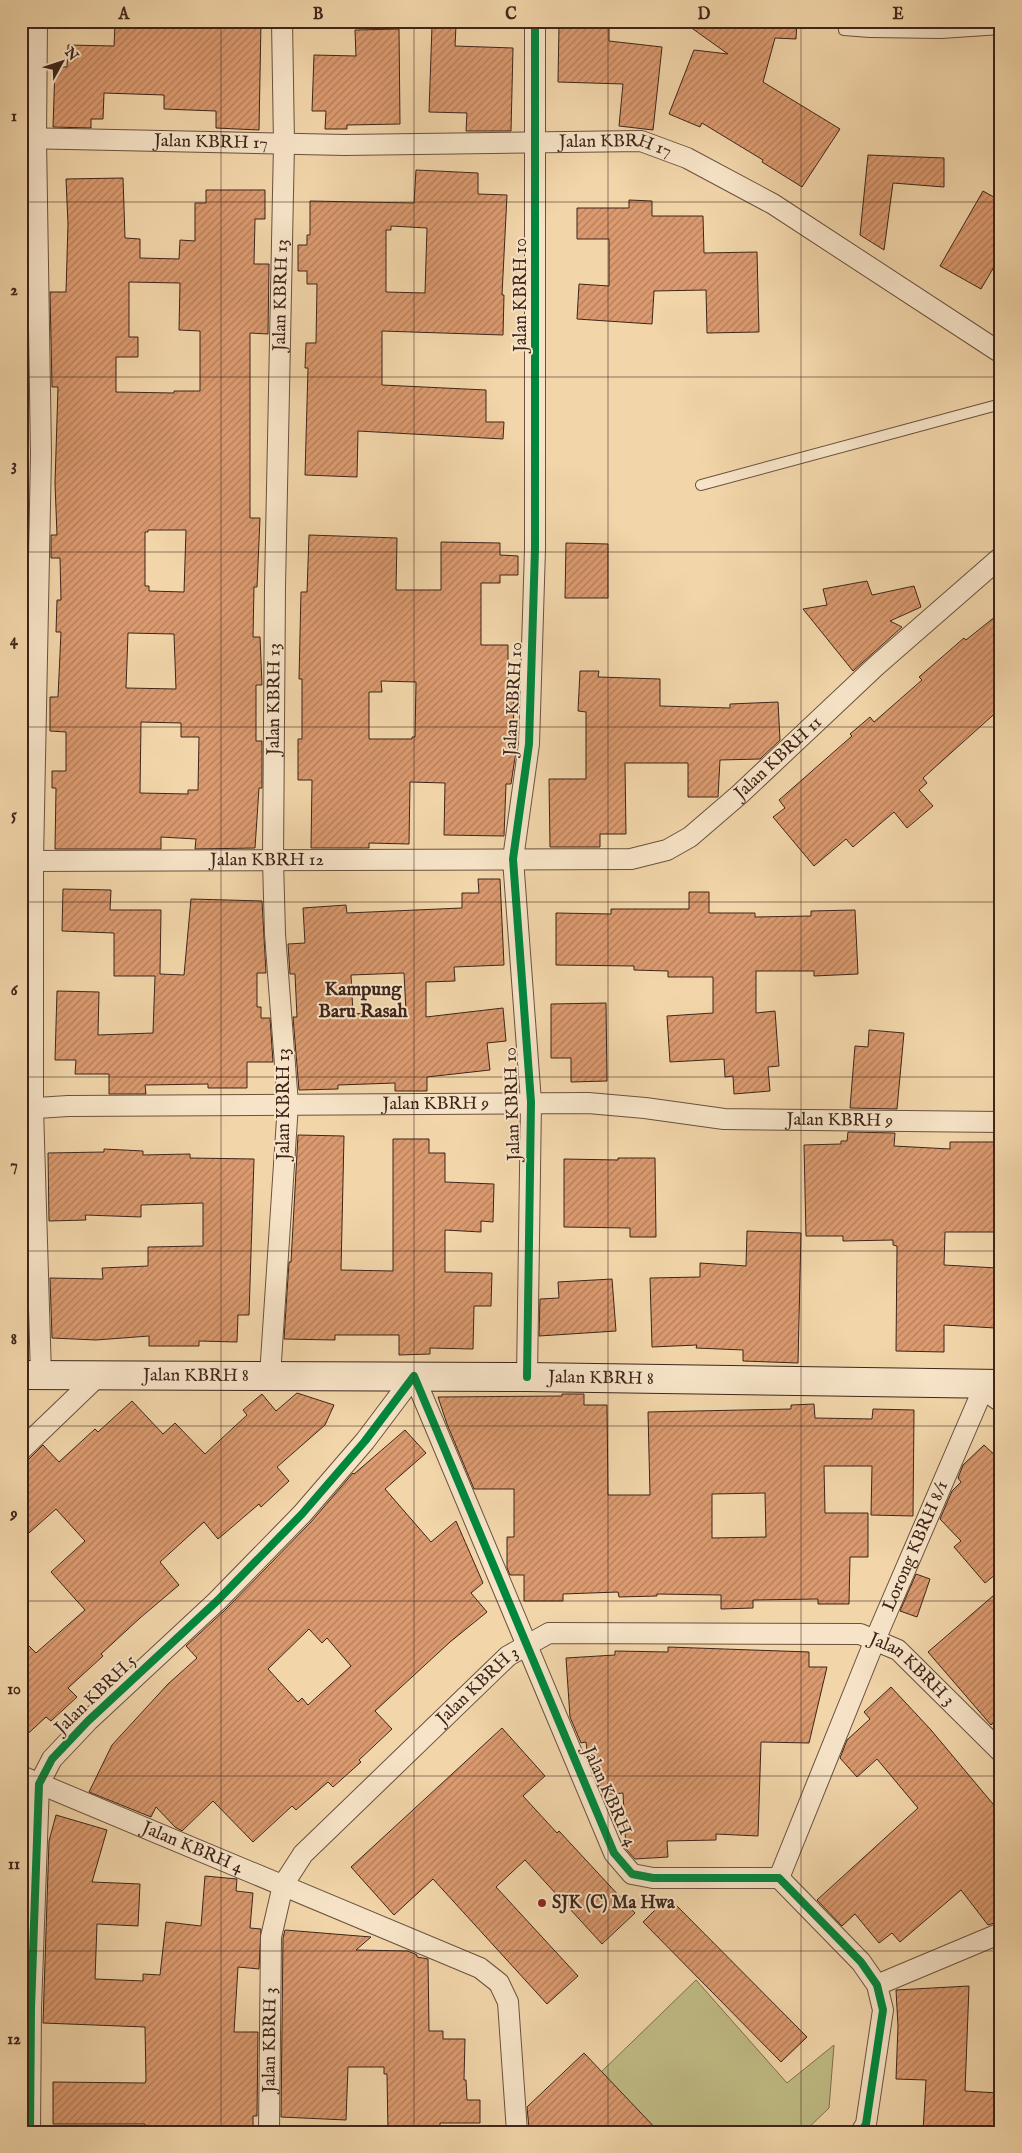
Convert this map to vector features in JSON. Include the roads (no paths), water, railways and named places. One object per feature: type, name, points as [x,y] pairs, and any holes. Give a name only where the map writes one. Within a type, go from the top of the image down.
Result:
[{"type":"street","points":[[31,1375],[27,1108],[27,861],[41,454],[29,138],[37,21]]},
{"type":"street","name":"Jalan KBRH 13","points":[[270,1376],[288,1104],[275,934],[273,860],[274,587],[284,144],[282,21]]},
{"type":"street","name":"Jalan KBRH 10","points":[[527,1377],[531,1102],[513,859],[528,744],[534,588],[535,21]]},
{"type":"street","name":"Jalan KBRH 17","points":[[29,138],[284,144],[641,141],[687,158],[773,204],[1001,353]]},
{"type":"street","name":"Jalan KBRH 11","points":[[513,859],[630,859],[668,850],[690,838],[740,794],[876,666],[1001,557]]},
{"type":"street","name":"Jalan KBRH 12","points":[[27,861],[513,859]]},
{"type":"street","name":"Jalan KBRH 9","points":[[27,1108],[68,1106],[531,1102],[598,1104],[724,1119],[1001,1122]]},
{"type":"street","name":"Jalan KBRH 8","points":[[31,1375],[527,1377],[991,1387]]},
{"type":"street","points":[[21,1450],[98,1376]]},
{"type":"street","name":"Jalan KBRH 4","points":[[414,1376],[614,1853],[632,1874],[653,1878],[779,1878]]},
{"type":"street","name":"Jalan KBRH 5","points":[[30,2132],[30,1780],[88,1721],[217,1601],[302,1514],[365,1441],[414,1376]]},
{"type":"street","name":"Lorong KBRH 8/1","points":[[779,1878],[875,1640],[991,1387]]},
{"type":"street","name":"Jalan KBRH 3","points":[[269,2132],[271,1937],[283,1885],[303,1854],[389,1768],[508,1656],[548,1633],[860,1634],[898,1650],[1001,1752]]},
{"type":"street","name":"Jalan KBRH 4","points":[[30,1780],[480,1968],[499,1983],[508,2002],[516,2132]]},
{"type":"street","points":[[779,1878],[861,1962],[877,1984],[883,2010],[866,2124],[862,2132]]},
{"type":"street","points":[[877,1984],[1001,1933]]},
{"type":"lane","points":[[843,21],[844,30],[870,32],[941,32],[1001,29]]},
{"type":"lane","points":[[700,484],[1001,404]]},
{"type":"lane","points":[[991,1387],[1001,1408]]},
{"type":"place","name":"SJK (C) Ma Hwa","points":[[542,1903]]},
{"type":"district","name":"Kampung Baru Rasah","points":[[363,1001]]}]
